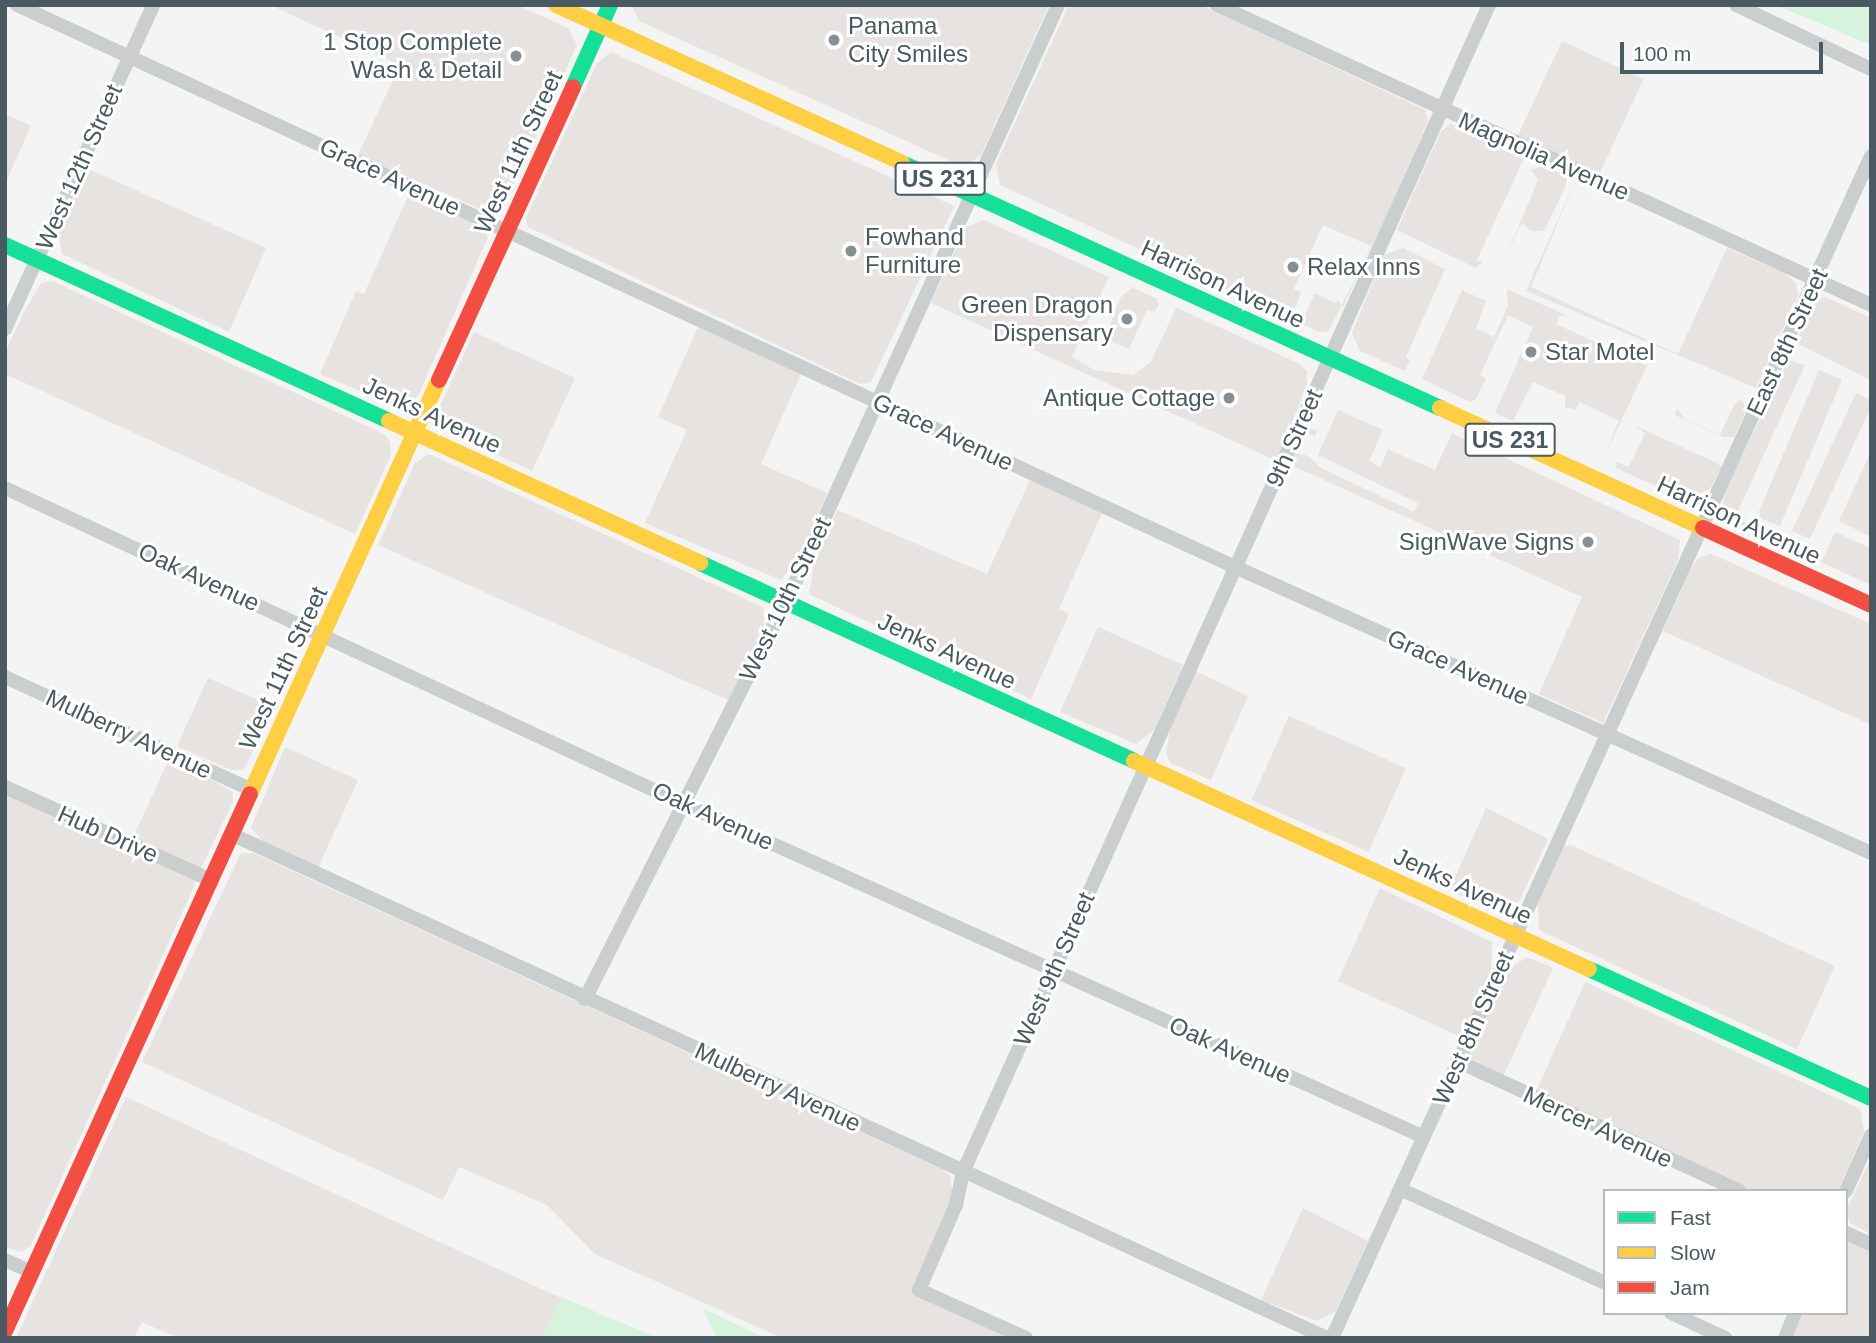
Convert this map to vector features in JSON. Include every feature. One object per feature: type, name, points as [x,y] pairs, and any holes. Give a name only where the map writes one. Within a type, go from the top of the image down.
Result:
[{"type":"main road","name":"Harrison Avenue","points":[[556,5],[1871,605]]},
{"type":"main road","name":"West 11th Street","points":[[5,1331],[610,5]]},
{"type":"main road","name":"Jenks Avenue","points":[[5,245],[1871,1098]]},
{"type":"street","name":"Grace Avenue","points":[[17,5],[1235,567],[1871,853]]},
{"type":"street","name":"West 12th Street","points":[[5,329],[153,5]]},
{"type":"street","name":"West 10th Street","points":[[585,999],[786,602],[875,400],[973,194],[1058,5]]},
{"type":"street","name":"Magnolia Avenue","points":[[1217,5],[1871,305]]},
{"type":"street","name":"9th Street","points":[[1145,766],[1489,5]]},
{"type":"street","points":[[1736,5],[1871,69]]},
{"type":"street","name":"East 8th Street","points":[[1700,527],[1871,156]]},
{"type":"street","name":"Oak Avenue","points":[[5,488],[684,804],[1424,1136]]},
{"type":"street","name":"West 8th Street","points":[[1329,1338],[1400,1189],[1700,527]]},
{"type":"street","name":"Mulberry Avenue","points":[[5,677],[252,790]]},
{"type":"street","name":"West 9th Street","points":[[962,1172],[1145,766]]},
{"type":"street","name":"Hub Drive","points":[[5,787],[211,880]]},
{"type":"street","name":"Mulberry Avenue","points":[[231,834],[585,999],[1329,1338]]},
{"type":"street","name":"Mercer Avenue","points":[[1457,1061],[1735,1189]]},
{"type":"street","points":[[1847,1189],[1871,1135]]},
{"type":"street","points":[[962,1172],[956,1205],[919,1290],[1026,1338]]},
{"type":"street","points":[[1400,1189],[1603,1282]]},
{"type":"street","points":[[1848,1234],[1871,1244]]},
{"type":"street","points":[[5,1260],[32,1272]]},
{"type":"street","points":[[1675,1315],[1724,1338]]},
{"type":"street","points":[[1785,1338],[1794,1315]]},
{"type":"shaded area","points":[[270,5],[517,5],[568,28],[577,45],[506,203],[499,211],[487,212],[358,155],[400,65]]},
{"type":"shaded area","points":[[631,5],[1049,5],[981,155],[964,167],[639,21]]},
{"type":"shaded area","points":[[1069,5],[1201,5],[1425,110],[1428,121],[1361,269],[1371,246],[1323,225],[1294,289],[1301,293],[1292,315],[1303,320],[1315,293],[1334,303],[1338,300],[1342,305],[1328,332],[1317,331],[1000,185],[996,164]]},
{"type":"shaded area","points":[[1562,41],[1644,79],[1599,175],[1517,137]]},
{"type":"shaded area","points":[[611,52],[954,206],[871,382],[860,384],[528,227],[526,218],[597,63]]},
{"type":"shaded area","points":[[5,114],[31,126],[5,184]]},
{"type":"shaded area","points":[[1451,124],[1525,156],[1477,260],[1483,262],[1476,268],[1397,230],[1441,131]]},
{"type":"shaded area","points":[[1546,165],[1569,179],[1544,231],[1530,231],[1522,222],[1505,259],[1538,180],[1531,170]]},
{"type":"shaded area","points":[[88,169],[266,248],[229,332],[62,254],[58,234]]},
{"type":"shaded area","points":[[1576,179],[1531,287],[1678,354],[1727,248],[1784,273],[1796,283],[1798,295],[1756,388],[1526,291]]},
{"type":"shaded area","points":[[410,192],[478,224],[488,237],[418,396],[401,408],[320,374],[356,291],[364,294]]},
{"type":"shaded area","points":[[984,220],[1300,364],[1307,371],[1307,384],[1277,461],[931,303],[966,227]],"holes":[[[1109,277],[1132,288],[1120,298],[1105,339],[1129,349],[1147,310],[1154,312],[1159,305],[1157,299],[1176,308],[1151,362],[1133,375],[1094,370],[1072,357]]]},
{"type":"shaded area","points":[[1403,248],[1445,269],[1406,357],[1410,360],[1405,371],[1360,351],[1352,333],[1384,255]]},
{"type":"shaded area","points":[[52,281],[384,434],[390,442],[391,455],[355,534],[5,374],[5,352],[24,312],[41,283]]},
{"type":"shaded area","points":[[1507,289],[1566,315],[1560,316],[1556,324],[1647,366],[1604,457],[1619,421],[1580,402],[1575,410],[1565,407],[1565,396],[1533,382],[1513,421],[1495,413],[1533,327],[1508,315],[1480,375],[1486,378],[1476,399],[1470,402],[1422,379],[1462,290],[1486,301],[1476,328],[1494,337],[1508,306]]},
{"type":"shaded area","points":[[1825,297],[1871,318],[1871,380],[1796,343],[1788,360],[1805,365],[1735,517],[1822,561],[1835,532],[1871,548],[1871,585],[1734,522],[1723,508],[1724,494],[1815,303]]},
{"type":"shaded area","points":[[698,327],[801,374],[761,464],[827,493],[800,555],[781,580],[645,523],[687,430],[658,417]]},
{"type":"shaded area","points":[[474,332],[575,378],[532,471],[452,434],[440,421],[440,406]]},
{"type":"shaded area","points":[[1819,370],[1842,380],[1780,526],[1757,516]]},
{"type":"shaded area","points":[[1856,393],[1871,400],[1871,407],[1810,539],[1792,531]]},
{"type":"shaded area","points":[[1741,400],[1747,409],[1734,437],[1723,437],[1675,415],[1677,409],[1685,419],[1720,435],[1734,405]]},
{"type":"shaded area","points":[[1338,410],[1383,430],[1369,461],[1380,467],[1388,449],[1435,470],[1452,433],[1680,540],[1678,560],[1603,723],[1539,694],[1582,597],[1289,464],[1304,432],[1294,454],[1306,455],[1323,469],[1414,512],[1418,503],[1318,455]]},
{"type":"shaded area","points":[[1307,426],[1317,431],[1315,436],[1304,432]]},
{"type":"shaded area","points":[[1635,426],[1717,463],[1721,467],[1710,489],[1687,500],[1616,468],[1617,462],[1629,467],[1645,433]]},
{"type":"shaded area","points":[[1871,451],[1871,537],[1839,521]]},
{"type":"shaded area","points":[[429,454],[763,607],[764,631],[728,700],[378,545],[415,463]]},
{"type":"shaded area","points":[[1030,480],[1102,513],[1059,609],[1069,614],[1031,699],[809,594],[814,564],[837,510],[987,574]]},
{"type":"shaded area","points":[[1711,554],[1871,624],[1871,725],[1663,631],[1691,568],[1700,557]]},
{"type":"shaded area","points":[[1098,627],[1183,665],[1154,730],[1136,744],[1060,712]]},
{"type":"shaded area","points":[[1195,671],[1248,696],[1211,780],[1171,763],[1166,754],[1170,729]]},
{"type":"shaded area","points":[[208,678],[276,708],[243,770],[231,770],[177,746]]},
{"type":"shaded area","points":[[1289,716],[1406,768],[1369,852],[1252,800]]},
{"type":"shaded area","points":[[285,747],[358,780],[318,868],[264,842],[251,828]]},
{"type":"shaded area","points":[[170,757],[233,792],[233,802],[201,868],[132,840]]},
{"type":"shaded area","points":[[5,792],[197,880],[31,1245],[22,1252],[5,1247]]},
{"type":"shaded area","points":[[1486,808],[1548,839],[1517,906],[1507,913],[1449,891]]},
{"type":"shaded area","points":[[1571,845],[1835,966],[1797,1049],[1539,930],[1538,902],[1563,847]]},
{"type":"shaded area","points":[[241,853],[253,853],[942,1169],[950,1176],[953,1197],[917,1290],[1019,1338],[782,1338],[595,1254],[547,1205],[459,1167],[443,1200],[142,1062]]},
{"type":"shaded area","points":[[1380,888],[1492,942],[1491,971],[1461,1037],[1338,981]]},
{"type":"shaded area","points":[[1527,957],[1553,968],[1502,1079],[1472,1063],[1469,1054],[1509,969]]},
{"type":"shaded area","points":[[1585,982],[1860,1109],[1864,1131],[1839,1189],[1743,1189],[1535,1094]]},
{"type":"shaded area","points":[[126,1097],[630,1330],[627,1338],[179,1338],[142,1322],[134,1338],[16,1338]]},
{"type":"shaded area","points":[[1871,1158],[1871,1234],[1850,1223],[1848,1207]]},
{"type":"shaded area","points":[[1303,1208],[1368,1241],[1336,1311],[1317,1321],[1261,1300]]},
{"type":"shaded area","points":[[1848,1240],[1871,1248],[1871,1338],[1789,1338],[1798,1315],[1848,1315]]},
{"type":"green space","points":[[1775,5],[1871,5],[1871,45]]},
{"type":"green space","points":[[562,1297],[605,1316],[660,1338],[541,1338]]},
{"type":"green space","points":[[702,1308],[765,1338],[717,1338]]},
{"type":"traffic: fast","points":[[573,87],[610,5]]},
{"type":"traffic: fast","points":[[902,163],[1440,408]]},
{"type":"traffic: fast","points":[[5,245],[389,421]]},
{"type":"traffic: fast","points":[[700,563],[1134,761]]},
{"type":"traffic: fast","points":[[1589,969],[1871,1098]]},
{"type":"traffic: slow","points":[[556,5],[902,163]]},
{"type":"traffic: slow","points":[[250,794],[439,380]]},
{"type":"traffic: slow","points":[[1440,408],[1703,528]]},
{"type":"traffic: slow","points":[[389,421],[700,563]]},
{"type":"traffic: slow","points":[[1134,761],[1589,969]]},
{"type":"traffic: jam","points":[[439,380],[573,87]]},
{"type":"traffic: jam","points":[[1703,528],[1871,605]]},
{"type":"traffic: jam","points":[[5,1331],[250,794]]},
{"type":"place","name":"Panama City Smiles","points":[[834,40]]},
{"type":"place","name":"1 Stop Complete Wash & Detail","points":[[516,56]]},
{"type":"place","name":"Fowhand Furniture","points":[[851,251]]},
{"type":"place","name":"Relax Inns","points":[[1293,267]]},
{"type":"place","name":"Green Dragon Dispensary","points":[[1127,319]]},
{"type":"place","name":"Star Motel","points":[[1531,352]]},
{"type":"place","name":"Antique Cottage","points":[[1229,398]]},
{"type":"place","name":"SignWave Signs","points":[[1588,542]]}]
